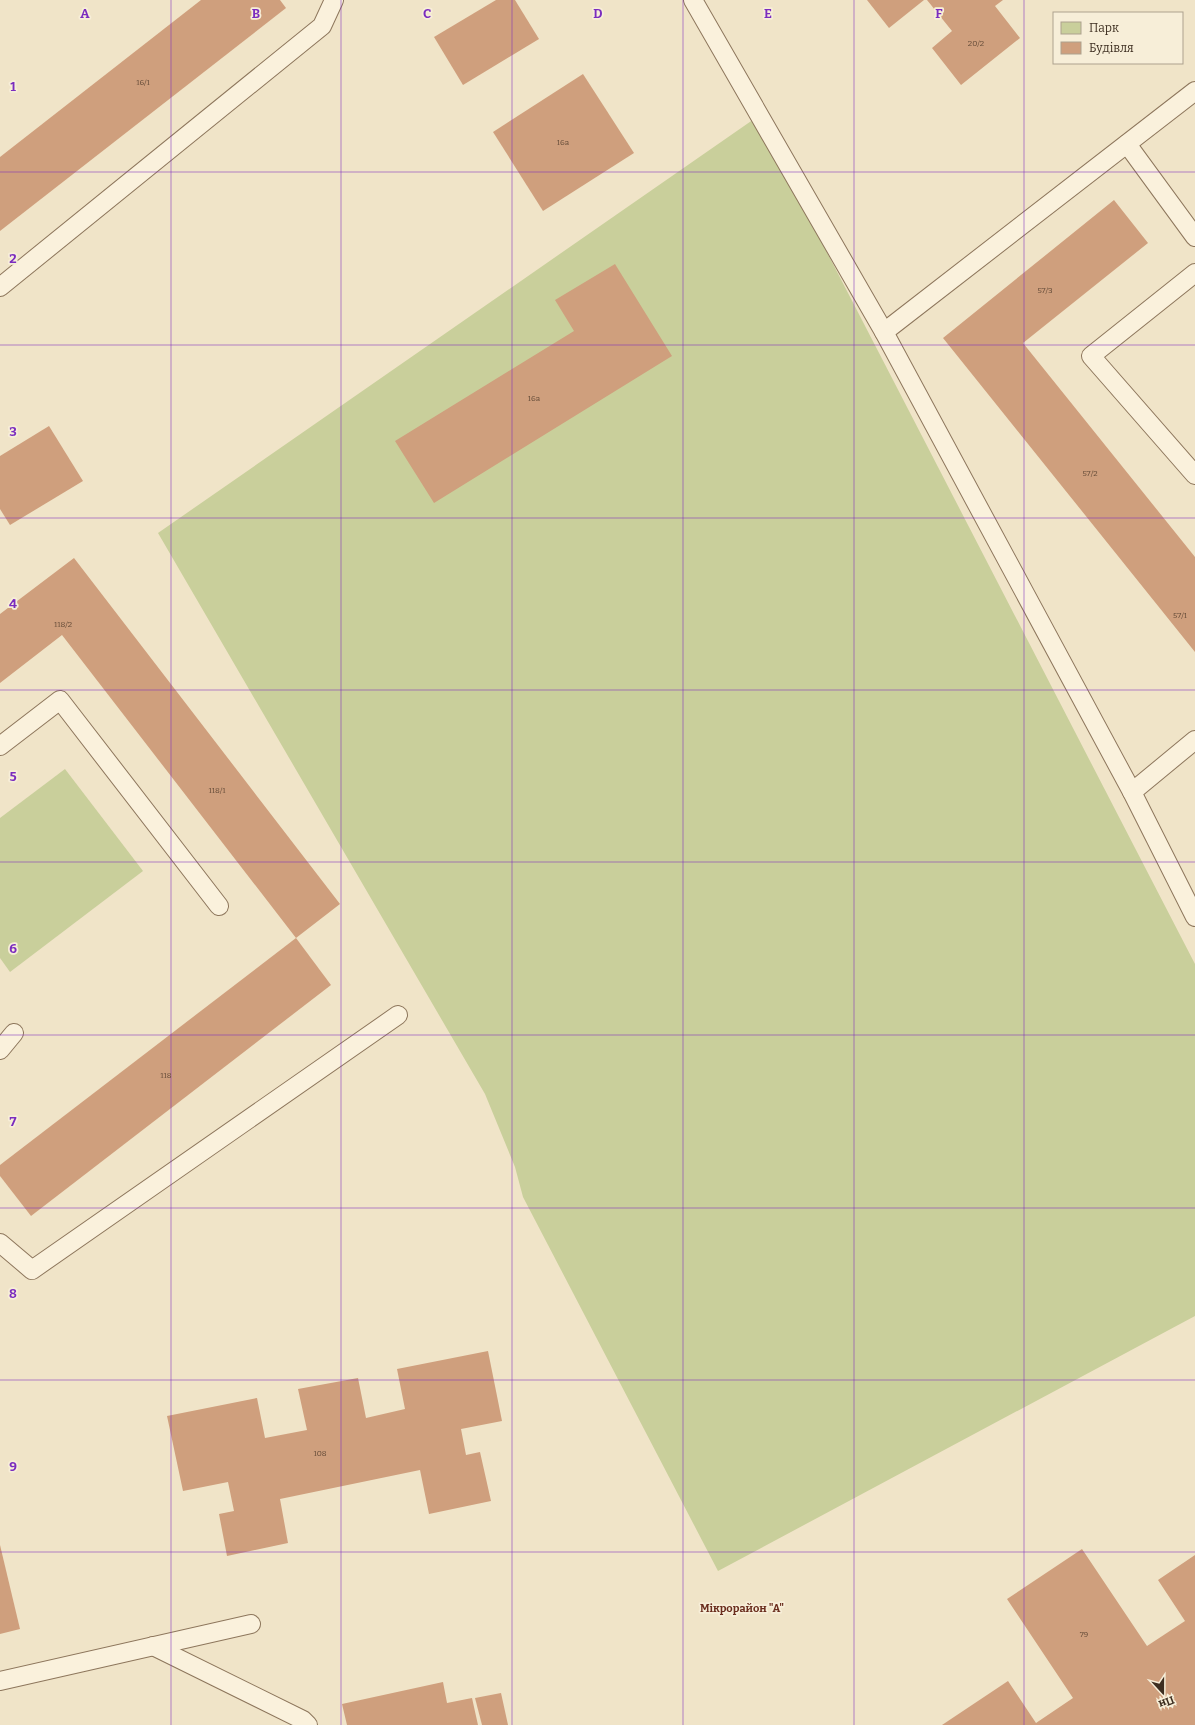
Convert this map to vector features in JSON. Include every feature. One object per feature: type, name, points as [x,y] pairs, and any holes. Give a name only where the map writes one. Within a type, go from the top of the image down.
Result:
[{"type":"lane","points":[[0,287],[322,26],[334,0]]},
{"type":"lane","points":[[693,0],[884,332],[1132,792],[1195,917]]},
{"type":"lane","points":[[884,332],[1195,91]]},
{"type":"lane","points":[[1127,144],[1195,237]]},
{"type":"lane","points":[[1195,273],[1091,356],[1195,475]]},
{"type":"lane","points":[[0,746],[60,700],[219,906]]},
{"type":"lane","points":[[1132,792],[1195,740]]},
{"type":"lane","points":[[0,1243],[32,1270],[398,1015]]},
{"type":"lane","points":[[0,1050],[14,1033]]},
{"type":"lane","points":[[0,1681],[251,1624]]},
{"type":"lane","points":[[153,1646],[303,1720],[308,1725]]},
{"type":"green space","points":[[757,117],[1195,964],[1195,1316],[718,1571],[523,1197],[515,1167],[485,1094],[158,533]]},
{"type":"green space","points":[[65,769],[143,871],[10,972],[0,958],[0,818]]},
{"type":"building","points":[[201,0],[280,0],[286,8],[0,231],[0,157]]},
{"type":"building","points":[[496,0],[515,0],[539,39],[463,85],[434,37]]},
{"type":"building","points":[[867,0],[924,0],[889,28]]},
{"type":"building","points":[[927,0],[1003,0],[995,6],[1020,38],[961,85],[932,48],[952,31]]},
{"type":"building","points":[[583,74],[634,153],[543,211],[493,132]]},
{"type":"building","points":[[1114,200],[1148,243],[1023,343],[1195,557],[1195,652],[943,338]]},
{"type":"building","points":[[615,264],[672,356],[434,503],[395,441],[574,331],[555,300]]},
{"type":"building","points":[[49,426],[83,481],[10,525],[0,509],[0,456]]},
{"type":"building","points":[[74,558],[340,904],[296,938],[62,635],[0,683],[0,614]]},
{"type":"building","points":[[296,938],[331,985],[31,1216],[0,1176],[0,1165]]},
{"type":"building","points":[[488,1351],[502,1421],[461,1429],[466,1455],[480,1452],[491,1501],[429,1514],[420,1470],[280,1499],[288,1543],[227,1556],[219,1514],[234,1511],[228,1482],[183,1491],[167,1416],[257,1398],[265,1438],[307,1430],[298,1389],[358,1378],[366,1418],[405,1409],[397,1369]]},
{"type":"building","points":[[0,1545],[20,1629],[0,1634]]},
{"type":"building","points":[[1082,1549],[1147,1646],[1185,1621],[1158,1580],[1195,1555],[1195,1725],[942,1725],[1008,1681],[1036,1723],[1073,1698],[1007,1599]]},
{"type":"building","points":[[443,1682],[447,1703],[472,1698],[478,1725],[347,1725],[342,1704]]},
{"type":"building","points":[[501,1693],[508,1725],[482,1725],[475,1698]]},
{"type":"district","name":"Мікрорайон \"А\"","points":[[742,1608]]}]
